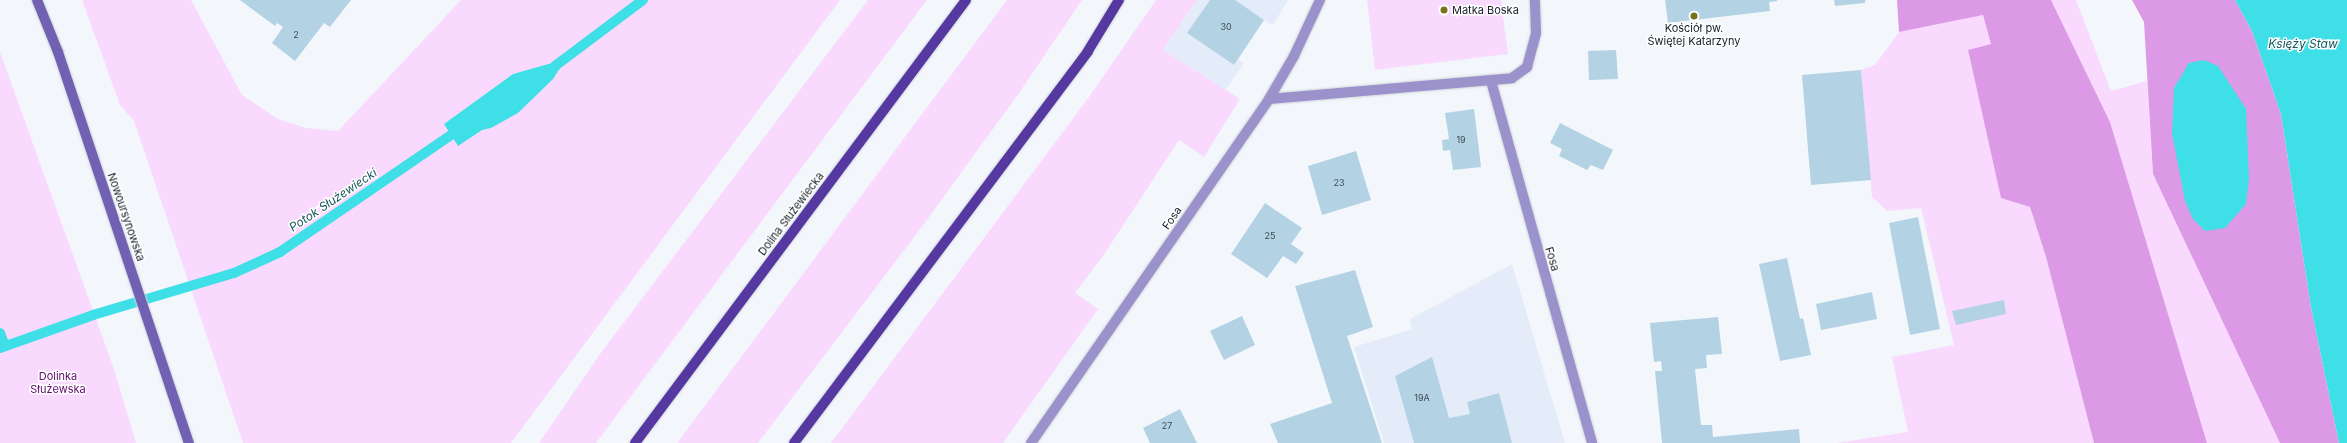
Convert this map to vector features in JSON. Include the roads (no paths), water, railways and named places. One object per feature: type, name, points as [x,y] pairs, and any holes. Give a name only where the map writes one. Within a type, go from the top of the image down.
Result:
[{"type":"main road","name":"Dolina Służewiecka","points":[[635,443],[966,0]]},
{"type":"main road","points":[[794,443],[1088,51],[1119,0]]},
{"type":"street","name":"Nowoursynowska","points":[[37,0],[58,52],[189,443]]},
{"type":"street","name":"Fosa","points":[[1031,443],[1269,99],[1294,56],[1320,0]]},
{"type":"street","points":[[1269,99],[1491,82],[1512,78],[1527,67],[1536,33],[1535,0]]},
{"type":"street","name":"Fosa","points":[[1491,82],[1592,443]]},
{"type":"water","name":"Księży Staw","points":[[2235,0],[2347,0],[2347,443],[2339,443],[2311,307],[2281,114],[2252,31]]},
{"type":"water","points":[[566,59],[553,79],[518,113],[491,128],[482,130],[458,146],[444,124],[513,74]]},
{"type":"water","points":[[2204,60],[2218,66],[2246,109],[2249,179],[2246,204],[2225,228],[2205,231],[2193,219],[2185,201],[2172,133],[2174,88],[2189,63]]},
{"type":"waterway","name":"Potok Służewiecki","points":[[555,66],[643,0]]},
{"type":"waterway","name":"Potok Służewiecki","points":[[0,348],[93,315],[234,273],[280,252],[461,128]]},
{"type":"waterway","points":[[0,333],[5,346]]},
{"type":"place","name":"Matka Boska","points":[[1444,10]]},
{"type":"place","name":"Kościół pw. Świętej Katarzyny","points":[[1694,16]]},
{"type":"park label","name":"Dolinka Służewska","points":[[58,383]]}]
